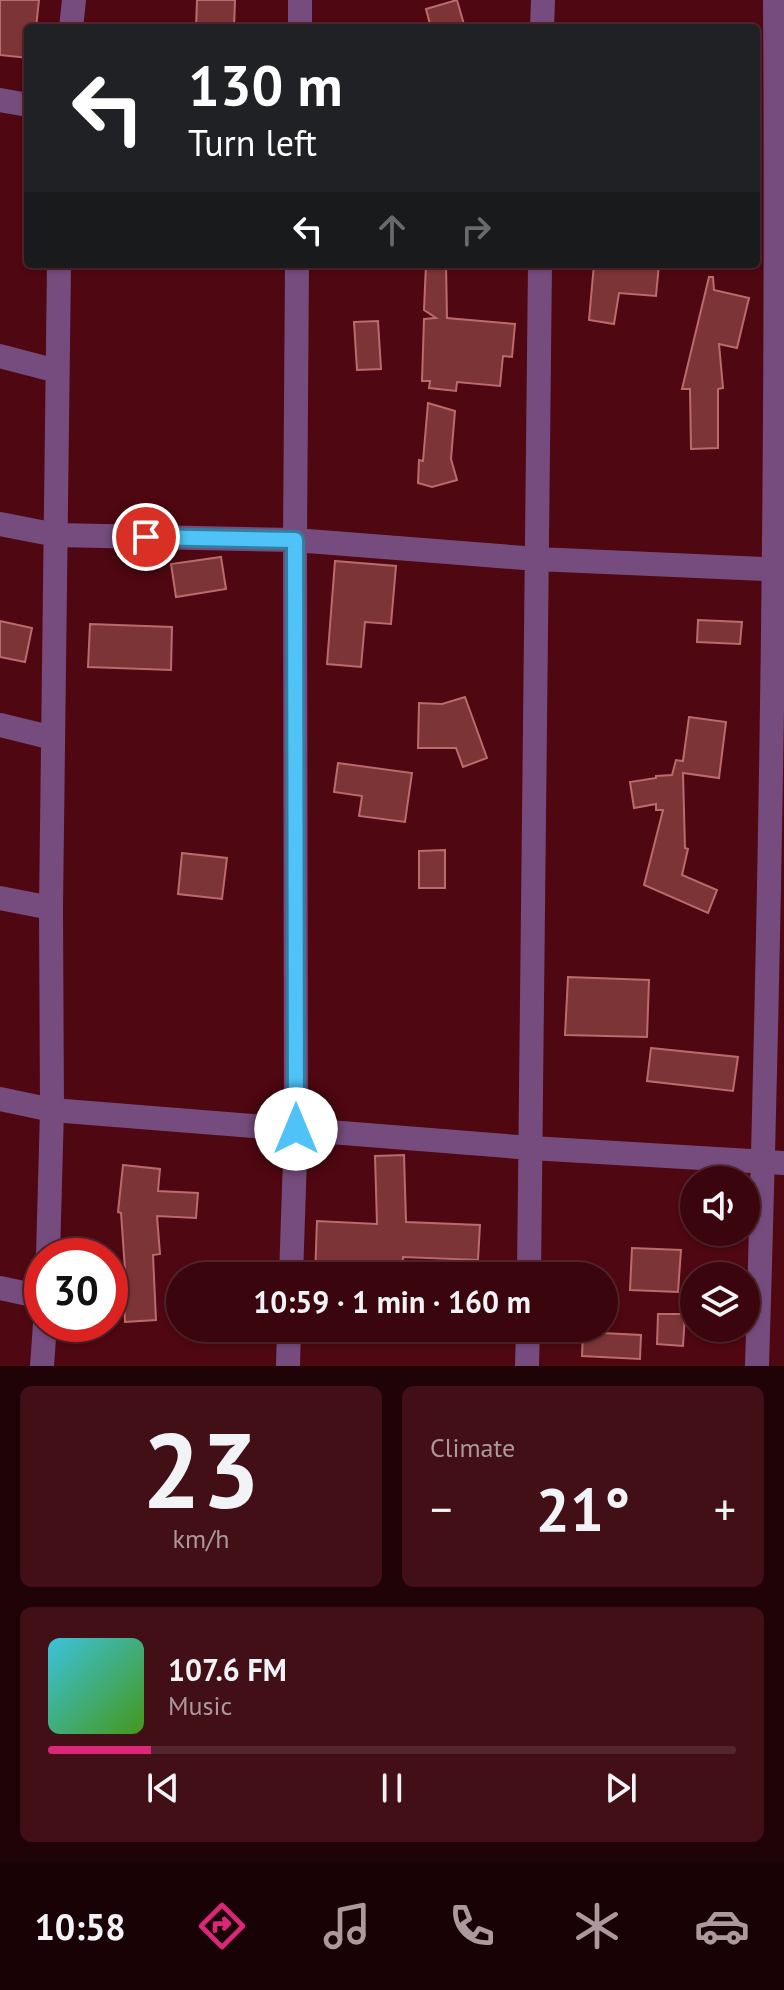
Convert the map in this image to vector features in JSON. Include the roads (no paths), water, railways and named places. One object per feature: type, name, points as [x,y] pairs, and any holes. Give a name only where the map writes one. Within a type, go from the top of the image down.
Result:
[{"type":"street","points":[[71,24],[74,0]]},
{"type":"street","points":[[300,0],[300,24]]},
{"type":"street","points":[[542,24],[543,0]]},
{"type":"street","points":[[757,1366],[774,1162],[779,570],[775,0]]},
{"type":"street","points":[[0,100],[24,104]]},
{"type":"street","points":[[48,1238],[59,268]]},
{"type":"street","points":[[291,1262],[296,1129],[297,268]]},
{"type":"street","points":[[529,1262],[540,268]]},
{"type":"street","points":[[0,356],[57,371]]},
{"type":"street","points":[[0,524],[56,535],[295,540],[537,559],[779,570]]},
{"type":"street","points":[[0,725],[53,738]]},
{"type":"street","points":[[0,898],[51,908]]},
{"type":"street","points":[[0,1099],[52,1110],[531,1148],[774,1162]]},
{"type":"street","points":[[0,1288],[24,1293]]},
{"type":"street","points":[[42,1366],[44,1342]]},
{"type":"street","points":[[288,1366],[289,1342]]},
{"type":"street","points":[[527,1366],[528,1342]]}]
